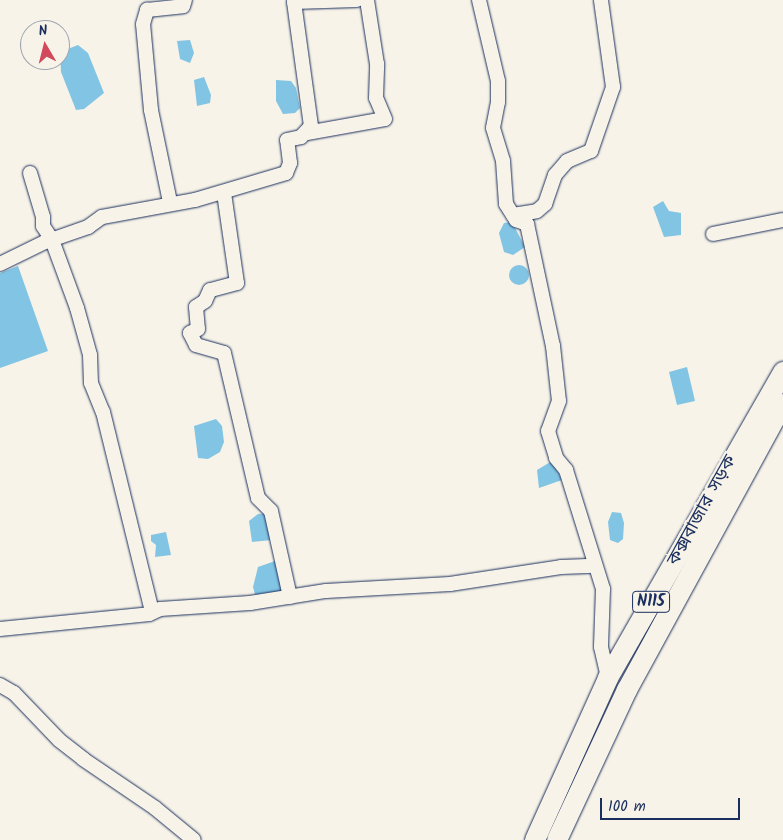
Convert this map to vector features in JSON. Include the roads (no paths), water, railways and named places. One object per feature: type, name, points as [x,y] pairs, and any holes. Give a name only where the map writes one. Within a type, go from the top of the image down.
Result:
[{"type":"highway","name":"কক্সবাজার সড়ক","points":[[535,840],[608,678],[783,372]]},
{"type":"highway","name":"কক্সবাজার সড়ক","points":[[557,840],[627,690],[783,404]]},
{"type":"street","points":[[170,202],[151,110],[143,24],[147,10],[183,6],[185,0]]},
{"type":"street","points":[[307,132],[311,126],[294,2],[357,0]]},
{"type":"street","points":[[0,264],[52,240],[88,227],[102,217],[170,202],[224,193],[258,179],[286,173],[290,162],[288,140],[307,132],[362,125],[385,119],[376,98],[377,64],[367,0]]},
{"type":"street","points":[[479,0],[498,81],[498,102],[493,128],[504,161],[506,204],[513,215],[527,224],[553,346],[559,401],[548,432],[556,458],[566,470],[594,566],[603,589],[601,647],[608,678]]},
{"type":"street","points":[[513,215],[541,208],[555,175],[567,161],[591,151],[613,87],[601,0]]},
{"type":"street","points":[[30,173],[43,217],[43,226],[52,240],[80,317],[90,355],[92,383],[103,412],[152,612]]},
{"type":"street","points":[[224,193],[237,283],[210,290],[205,301],[196,307],[198,329],[190,333],[196,345],[224,353],[258,498],[271,510],[290,597]]},
{"type":"street","points":[[713,234],[783,220]]},
{"type":"street","points":[[0,629],[290,597],[326,591],[450,584],[561,567],[594,566]]},
{"type":"street","points":[[0,685],[20,699],[59,740],[83,759],[155,808],[194,840]]},
{"type":"water","points":[[190,40],[194,53],[190,63],[180,59],[177,41]]},
{"type":"water","points":[[78,45],[88,53],[104,93],[84,109],[76,110],[61,72],[61,70],[70,70],[70,48]]},
{"type":"water","points":[[204,77],[211,95],[210,103],[197,106],[194,80]]},
{"type":"water","points":[[276,80],[291,81],[296,88],[300,108],[295,113],[283,114],[276,101]]},
{"type":"water","points":[[663,201],[669,211],[681,213],[681,235],[664,237],[653,207]]},
{"type":"water","points":[[512,222],[525,247],[513,255],[504,252],[499,233],[504,223]]},
{"type":"water","points":[[519,265],[526,268],[529,275],[526,282],[519,285],[512,282],[509,275],[512,268]]},
{"type":"water","points":[[18,266],[48,351],[0,368],[0,273]]},
{"type":"water","points":[[687,367],[695,401],[677,405],[669,372]]},
{"type":"water","points":[[216,419],[222,426],[224,442],[220,452],[208,459],[198,458],[194,426]]},
{"type":"water","points":[[552,461],[562,480],[539,488],[537,470]]},
{"type":"water","points":[[612,512],[621,513],[624,523],[623,539],[618,543],[610,540],[608,522]]},
{"type":"water","points":[[269,513],[272,540],[252,542],[249,521],[258,514]]},
{"type":"water","points":[[166,532],[171,555],[155,557],[156,545],[151,541],[151,535]]},
{"type":"water","points":[[275,561],[283,594],[256,598],[253,587],[258,567]]}]
